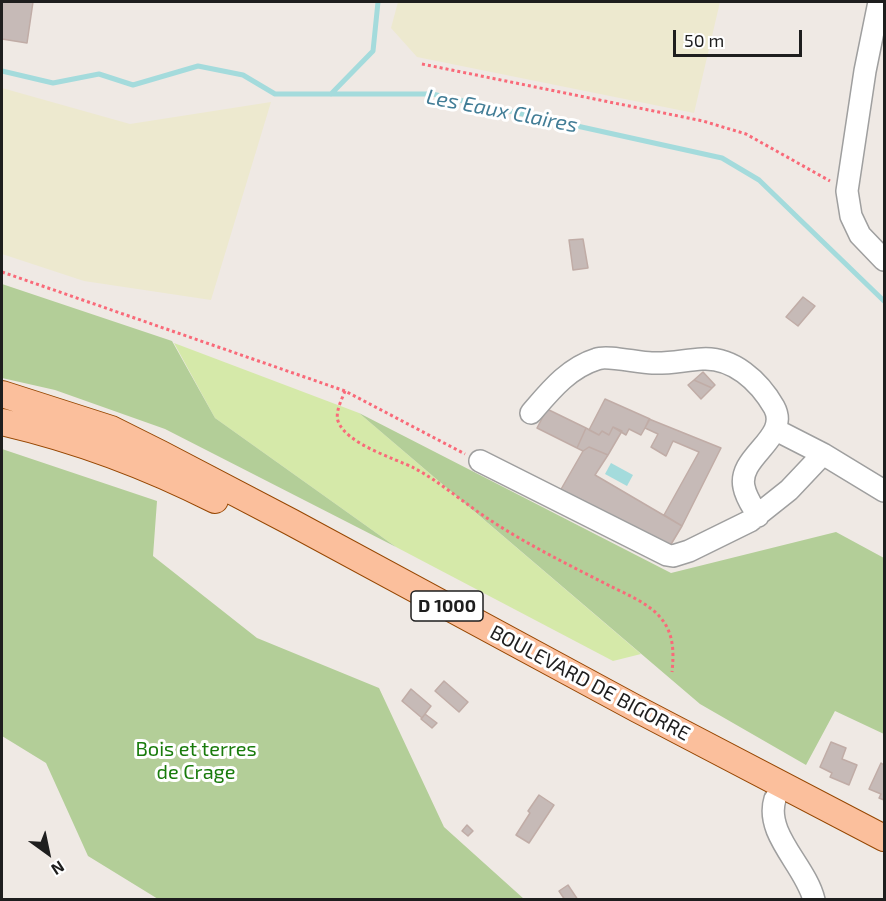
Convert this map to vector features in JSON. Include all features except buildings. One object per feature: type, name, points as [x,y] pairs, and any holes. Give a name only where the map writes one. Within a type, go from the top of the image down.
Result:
[{"type":"main road","name":"BOULEVARD DE BIGORRE","points":[[2,394],[111,429],[161,454],[658,720],[885,838]]},
{"type":"main road","name":"BOULEVARD DE BIGORRE","points":[[2,422],[36,430],[133,463],[209,497],[885,858]]},
{"type":"lane","points":[[879,2],[865,71],[847,191],[851,216],[860,235],[885,260]]},
{"type":"lane","points":[[531,413],[566,375],[600,358],[651,363],[704,358],[719,359],[735,366],[757,383],[776,413],[778,421],[776,430],[744,475],[743,485],[758,516]]},
{"type":"lane","points":[[776,430],[823,454],[885,491]]},
{"type":"lane","points":[[480,461],[673,556],[689,551],[758,516],[789,490],[823,454]]},
{"type":"lane","points":[[775,799],[773,807],[778,833],[810,885],[814,900]]},
{"type":"path","points":[[422,64],[703,121],[746,134],[847,191]]},
{"type":"path","points":[[2,272],[345,391],[480,461]]},
{"type":"path","points":[[345,391],[337,414],[344,431],[389,459],[414,468],[491,520],[550,556],[628,595],[658,614],[666,623],[672,638],[674,652],[672,672]]},
{"type":"shaded area","points":[[398,2],[720,2],[694,113],[417,57],[391,28]]},
{"type":"shaded area","points":[[2,88],[130,124],[271,102],[211,300],[84,281],[2,254]]},
{"type":"green space","points":[[2,284],[172,341],[215,418],[396,547],[165,429],[55,390],[2,378]]},
{"type":"green space","points":[[174,343],[359,413],[641,654],[613,661],[396,547],[215,418]]},
{"type":"green space","points":[[359,413],[671,573],[836,532],[884,558],[884,734],[835,711],[806,765],[700,704]]},
{"type":"green space","name":"Bois et terres de Crage","points":[[2,449],[157,501],[153,556],[257,638],[379,688],[444,827],[524,899],[158,899],[88,856],[46,763],[2,736]]},
{"type":"water","points":[[611,463],[633,475],[627,486],[605,474]]},
{"type":"waterway","points":[[331,94],[373,51],[378,2]]},
{"type":"waterway","name":"Les Eaux Claires","points":[[2,71],[53,83],[99,74],[133,85],[198,66],[243,75],[275,94],[432,94],[722,158],[759,180],[884,301]]}]
